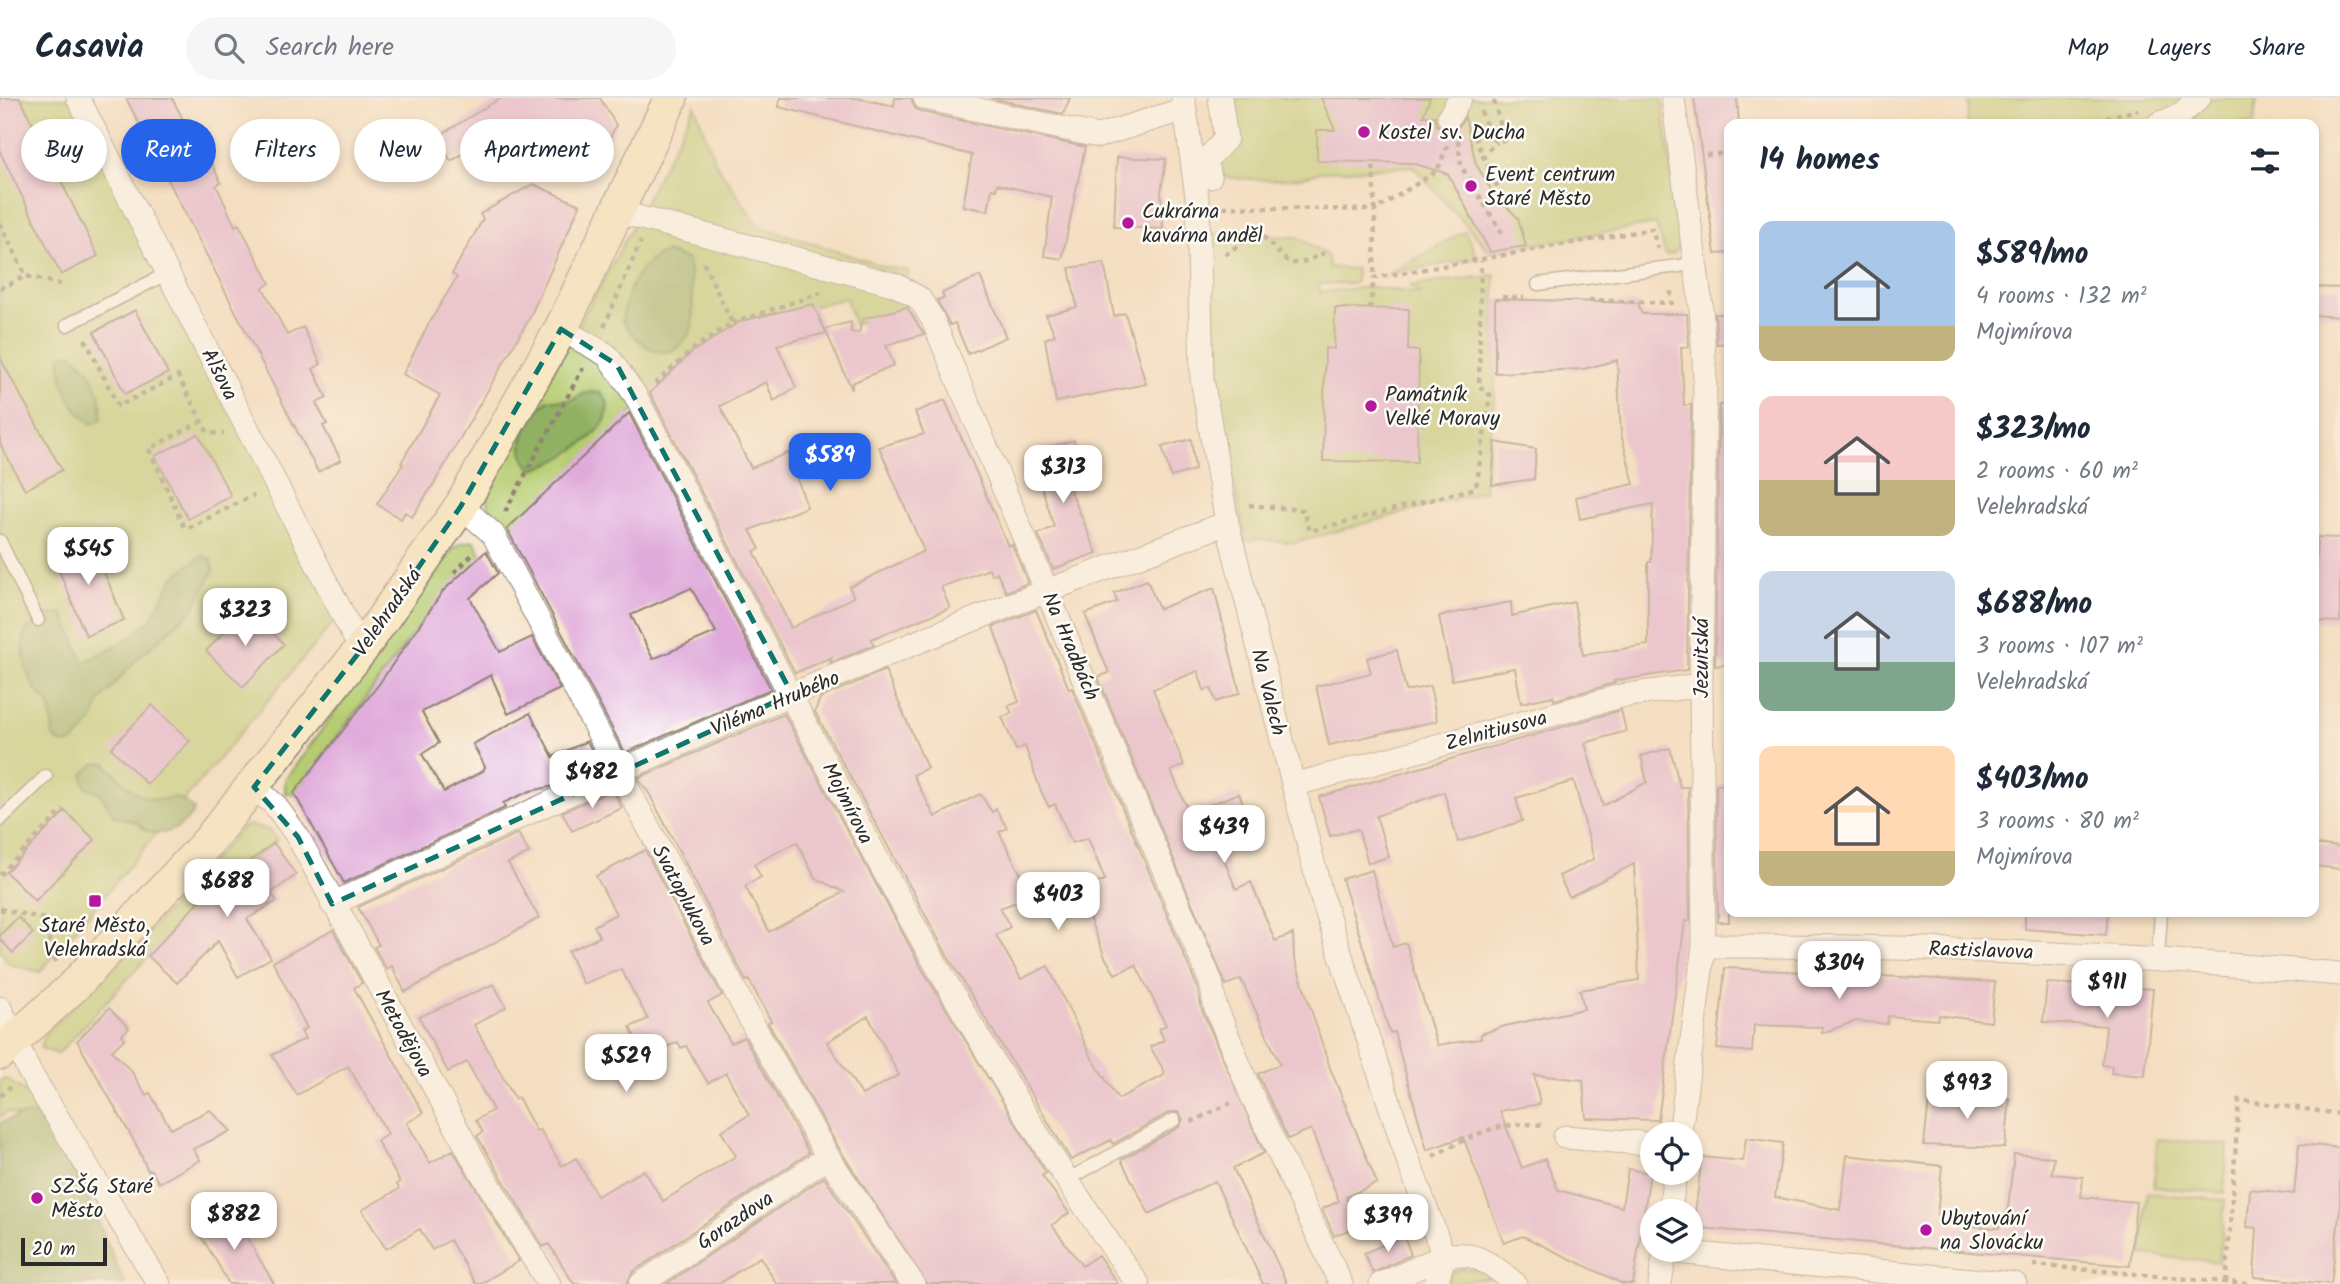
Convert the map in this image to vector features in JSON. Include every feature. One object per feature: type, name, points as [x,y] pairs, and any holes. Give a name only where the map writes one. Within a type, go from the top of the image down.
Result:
[{"type":"street","name":"Alšova","points":[[78,98],[362,650]]},
{"type":"street","name":"Velehradská","points":[[7,1047],[74,986],[206,844],[362,650],[461,506],[561,329],[671,98]]},
{"type":"street","points":[[925,98],[1098,136],[1184,104]]},
{"type":"street","points":[[1210,177],[1206,160],[1226,139],[1220,98]]},
{"type":"street","name":"Jezuitská","points":[[1673,98],[1705,379],[1701,685],[1704,946],[1682,1122]]},
{"type":"street","points":[[2149,117],[2179,116],[2199,98]]},
{"type":"street","name":"Na Valech","points":[[1184,104],[1198,205],[1202,379],[1226,517],[1322,898],[1411,1168],[1444,1257]]},
{"type":"street","name":"Na Hradbách","points":[[619,212],[896,285],[919,298],[932,318],[1048,591],[1211,982],[1215,1005],[1251,1094],[1341,1284]]},
{"type":"street","name":"Mojmírova","points":[[561,329],[594,346],[617,365],[923,940],[993,1062],[1067,1180],[1138,1284]]},
{"type":"street","name":"Svatoplukova","points":[[461,506],[494,534],[617,771],[828,1157],[913,1284]]},
{"type":"street","name":"Viléma Hrubého","points":[[332,904],[617,771],[792,694],[1226,517]]},
{"type":"street","name":"Zelnitiusova","points":[[1293,786],[1621,696],[1701,685]]},
{"type":"street","name":"Metodějova","points":[[254,787],[275,805],[298,837],[332,904],[474,1160],[549,1284]]},
{"type":"street","name":"Rastislavova","points":[[1704,946],[1929,947],[2158,958],[2340,974]]},
{"type":"street","points":[[0,1009],[7,1047],[159,1284]]},
{"type":"street","points":[[1558,1131],[1640,1142]]},
{"type":"street","name":"Gorazdova","points":[[641,1284],[828,1157]]},
{"type":"street","points":[[1381,1284],[1458,1253],[1480,1257],[1515,1284]]},
{"type":"street","points":[[1703,1254],[2015,1284]]},
{"type":"street","points":[[1436,1284],[1444,1257]]},
{"type":"street","points":[[1660,1284],[1663,1262]]},
{"type":"lane","points":[[1538,284],[1694,264]]},
{"type":"lane","points":[[67,325],[168,273]]},
{"type":"lane","points":[[0,541],[38,620]]},
{"type":"lane","points":[[0,820],[46,776]]},
{"type":"lane","points":[[2158,958],[2161,917]]},
{"type":"lane","points":[[1067,1180],[1174,1120]]},
{"type":"path","points":[[1488,150],[1505,139],[1493,98]]},
{"type":"path","points":[[1465,108],[1497,142]]},
{"type":"path","points":[[1465,108],[1477,143],[1505,203]]},
{"type":"path","points":[[2128,119],[2149,117]]},
{"type":"path","points":[[1450,140],[1458,140],[1461,166],[1502,233]]},
{"type":"path","points":[[1370,309],[1374,278],[1373,166]]},
{"type":"path","points":[[1222,207],[1375,210],[1437,171]]},
{"type":"path","points":[[0,223],[26,276]]},
{"type":"path","points":[[1374,278],[1652,229],[1658,250]]},
{"type":"path","points":[[1221,258],[1251,236]]},
{"type":"path","points":[[1263,236],[1290,264],[1296,265],[1324,253]]},
{"type":"path","points":[[700,256],[732,323]]},
{"type":"path","points":[[1226,517],[1255,504],[1303,510],[1310,531],[1476,488],[1490,395],[1479,386],[1481,261]]},
{"type":"path","points":[[0,289],[26,276],[64,285]]},
{"type":"path","points":[[647,392],[697,346],[732,323],[830,290]]},
{"type":"path","points":[[604,328],[610,334]]},
{"type":"path","points":[[94,330],[84,336],[118,406],[178,376],[208,433],[229,434]]},
{"type":"path","points":[[202,421],[149,449],[184,527],[190,527],[256,494]]},
{"type":"path","points":[[0,875],[64,809]]},
{"type":"path","points":[[0,909],[84,929]]},
{"type":"path","points":[[43,919],[58,971]]},
{"type":"path","points":[[1174,1120],[1185,1124],[1251,1094]]},
{"type":"path","points":[[2226,1284],[2239,1100],[2340,1114]]},
{"type":"path","points":[[1411,1168],[1494,1127],[1518,1122],[1558,1131]]},
{"type":"highlighted area","points":[[561,329],[617,365],[792,694],[332,904],[298,837],[254,787],[361,650],[461,506]]},
{"type":"green space","points":[[0,98],[78,98],[89,119],[21,119],[21,182],[107,182],[107,154],[342,612],[40,972],[9,964],[0,949]]},
{"type":"green space","points":[[1223,98],[1662,98],[1680,242],[1676,252],[1666,256],[1656,224],[1490,252],[1413,166],[1320,172],[1301,178],[1271,180],[1212,177]]},
{"type":"green space","points":[[1969,98],[2257,98],[2255,119],[1967,119]]},
{"type":"green space","points":[[695,105],[715,162],[758,226],[886,267],[908,270],[906,308],[854,324],[846,298],[742,323],[693,354],[508,532],[487,504],[489,486],[622,246]]},
{"type":"green space","points":[[1465,231],[1478,258],[1388,274]]},
{"type":"green space","points":[[1210,234],[1298,237],[1328,256],[1329,267],[1356,269],[1356,283],[1319,284],[1319,292],[1371,287],[1422,294],[1410,286],[1495,275],[1495,392],[1484,491],[1293,543],[1259,539],[1246,541],[1223,432],[1211,307]]},
{"type":"green space","points":[[666,252],[688,260],[693,317],[690,332],[682,344],[664,352],[645,345],[622,321],[626,299],[640,271],[647,263]]},
{"type":"green space","points":[[71,353],[86,367],[98,390],[102,419],[92,424],[72,402],[64,385],[61,356]]},
{"type":"green space","points":[[587,392],[601,393],[608,403],[606,418],[600,427],[573,450],[551,463],[532,469],[522,451],[522,442],[534,415],[548,400],[572,400]]},
{"type":"green space","points":[[474,541],[483,558],[443,594],[294,795],[285,793],[285,780],[453,550],[461,543]]},
{"type":"green space","points":[[202,555],[212,560],[214,570],[192,610],[134,662],[100,701],[92,722],[74,742],[62,744],[53,737],[50,705],[36,691],[26,670],[23,646],[26,630],[46,615],[63,613],[84,663],[130,638],[151,619],[173,578]]},
{"type":"green space","points":[[105,763],[142,796],[157,800],[180,799],[194,810],[180,826],[159,833],[145,830],[134,821],[114,816],[99,792],[87,787],[83,780],[83,775],[94,764]]},
{"type":"green space","points":[[248,825],[268,830],[277,840],[202,898],[58,1054],[41,1048],[45,1033],[148,933],[241,828]]},
{"type":"green space","points":[[6,1079],[27,1093],[38,1114],[19,1116],[7,1112],[0,1117],[0,1080]]},
{"type":"green space","name":"SZŠG Staré Město","points":[[38,1114],[81,1183],[125,1284],[0,1284],[0,1123],[19,1116]]},
{"type":"green space","points":[[2157,1139],[2228,1145],[2224,1193],[2154,1187]]},
{"type":"green space","points":[[2147,1193],[2225,1200],[2219,1262],[2142,1255]]},
{"type":"green space","points":[[1463,1268],[1487,1272],[1489,1278],[1446,1284],[1452,1272]]},
{"type":"building","points":[[0,98],[20,98],[30,119],[21,119],[21,182],[61,182],[98,256],[61,275],[0,152]]},
{"type":"building","points":[[126,98],[172,98],[183,119],[137,119]]},
{"type":"building","points":[[501,98],[600,98],[612,119],[467,119]]},
{"type":"building","points":[[780,98],[857,98],[894,106],[895,98],[911,98],[915,108],[922,112],[1085,147],[1062,259],[1044,256],[1052,197],[997,184],[996,190],[992,189],[988,211],[963,206],[972,155],[779,107]]},
{"type":"building","points":[[990,98],[1070,98],[1063,114]]},
{"type":"building","points":[[1321,98],[1430,98],[1423,116],[1435,116],[1437,125],[1448,131],[1457,129],[1465,117],[1476,164],[1493,193],[1518,218],[1526,246],[1490,252],[1448,174],[1412,163],[1317,161],[1317,130],[1335,130]]},
{"type":"building","points":[[1694,98],[1737,98],[1739,119],[1724,119],[1724,253],[1715,254]]},
{"type":"building","points":[[460,123],[460,156],[451,161],[446,152],[446,132]]},
{"type":"building","points":[[1117,157],[1166,159],[1161,192],[1163,229],[1114,227]]},
{"type":"building","points":[[216,173],[221,183],[216,185],[235,226],[239,224],[270,283],[263,288],[287,335],[303,327],[321,364],[313,369],[327,398],[316,403],[327,424],[323,426],[341,460],[318,472],[169,182],[216,182]]},
{"type":"building","points":[[533,184],[580,205],[530,317],[435,482],[412,517],[405,512],[401,519],[377,504],[403,464],[401,463],[440,395],[403,374],[457,277],[452,274],[483,219],[480,214]]},
{"type":"building","points":[[1104,263],[1114,316],[1125,313],[1146,384],[1056,402],[1045,339],[1055,335],[1046,315],[1077,307],[1069,268]]},
{"type":"building","points":[[980,276],[1006,337],[968,354],[955,323],[950,325],[937,300],[944,298],[942,293]]},
{"type":"building","points":[[2319,287],[2340,288],[2340,317],[2319,315]]},
{"type":"building","points":[[1495,299],[1638,303],[1642,314],[1687,314],[1689,347],[1681,347],[1684,405],[1691,405],[1687,670],[1614,681],[1615,683],[1554,700],[1553,696],[1521,703],[1515,668],[1452,680],[1439,616],[1511,602],[1512,616],[1574,602],[1583,655],[1648,645],[1648,562],[1651,562],[1653,504],[1580,519],[1576,497],[1634,484],[1621,434],[1617,360],[1584,369],[1495,373]]},
{"type":"building","points":[[813,304],[826,333],[777,345],[796,387],[774,401],[766,382],[720,406],[751,468],[788,453],[807,507],[750,530],[760,549],[754,551],[791,628],[854,597],[849,587],[924,551],[879,447],[924,434],[915,412],[945,400],[1008,546],[1012,544],[1028,583],[1006,592],[997,572],[992,575],[989,569],[941,587],[950,608],[871,639],[874,645],[830,663],[832,657],[795,673],[650,393],[692,352],[741,321]]},
{"type":"building","points":[[907,307],[924,334],[886,345],[894,365],[852,383],[852,390],[825,329],[851,322],[851,332],[859,333],[862,319]]},
{"type":"building","name":"Památník Velké Moravy","points":[[1335,308],[1409,309],[1408,350],[1419,351],[1417,462],[1323,461],[1325,348],[1334,349]]},
{"type":"building","points":[[135,310],[168,373],[125,394],[94,332]]},
{"type":"building","points":[[1715,314],[1724,314],[1724,343],[1717,344]]},
{"type":"building","points":[[0,358],[62,470],[25,490],[0,444]]},
{"type":"building","points":[[1719,405],[1724,405],[1724,665],[1715,666]]},
{"type":"building","points":[[629,413],[771,689],[625,753],[507,529]],"holes":[[[691,588],[716,632],[653,659],[631,615]]]},
{"type":"building","points":[[198,434],[231,496],[188,519],[155,456]]},
{"type":"building","points":[[1191,439],[1195,470],[1171,477],[1162,447]]},
{"type":"building","points":[[1074,440],[1085,480],[1068,485],[1097,553],[1053,569],[1038,534],[1054,527],[1031,452]]},
{"type":"building","points":[[1495,442],[1536,449],[1534,479],[1492,485]]},
{"type":"building","points":[[2319,537],[2340,538],[2340,622],[2319,621]]},
{"type":"building","points":[[90,538],[124,620],[86,636],[52,554]]},
{"type":"building","points":[[486,551],[498,573],[470,598],[500,652],[532,637],[560,689],[508,714],[491,675],[422,712],[439,743],[422,754],[444,792],[483,771],[485,767],[473,744],[530,713],[553,757],[587,741],[600,765],[550,787],[530,791],[503,803],[505,808],[344,883],[294,793],[379,684],[443,591]]},
{"type":"building","points":[[1147,580],[1159,609],[1214,588],[1240,693],[1216,702],[1211,688],[1204,690],[1198,671],[1153,689],[1184,765],[1171,771],[1189,813],[1239,793],[1252,827],[1217,842],[1236,889],[1251,882],[1275,941],[1293,934],[1294,957],[1330,1068],[1377,1183],[1346,1197],[1360,1225],[1334,1236],[1322,1209],[1339,1201],[1311,1129],[1288,1139],[1258,1074],[1280,1064],[1241,979],[1226,985],[1098,677],[1109,673],[1085,614],[1117,602],[1114,593]]},
{"type":"building","points":[[247,608],[284,644],[243,687],[206,651]]},
{"type":"building","points":[[1036,610],[1069,689],[1072,688],[1197,986],[1202,1010],[1264,1153],[1233,1168],[1287,1284],[1263,1284],[1215,1181],[1149,1214],[1121,1160],[1179,1127],[1183,1119],[1178,1112],[1170,1112],[1113,1144],[1111,1140],[1071,1160],[946,953],[815,712],[820,698],[885,670],[927,768],[913,775],[935,817],[980,794],[992,812],[996,809],[1007,828],[999,832],[1032,896],[1000,908],[1010,927],[996,935],[1021,979],[1048,966],[1092,1058],[1118,1099],[1163,1076],[1165,1072],[1150,1047],[1164,1040],[1159,1029],[1166,1025],[1136,965],[1115,974],[1105,957],[1078,890],[1105,880],[1088,838],[1072,843],[1055,804],[1049,807],[1041,791],[1025,746],[1016,750],[1002,717],[1012,713],[1008,706],[1019,702],[993,627]]},
{"type":"building","points":[[1397,650],[1406,691],[1430,686],[1437,721],[1329,745],[1316,686],[1371,673],[1367,658]]},
{"type":"building","points":[[152,705],[190,741],[147,784],[111,748]]},
{"type":"building","points":[[1621,710],[1626,731],[1585,743],[1603,806],[1647,782],[1641,756],[1670,748],[1680,787],[1688,787],[1690,921],[1685,921],[1658,1120],[1586,1118],[1583,1080],[1534,1075],[1540,1104],[1500,1111],[1522,1168],[1545,1159],[1558,1190],[1622,1207],[1628,1169],[1640,1171],[1640,1185],[1648,1185],[1646,1199],[1640,1199],[1640,1238],[1633,1284],[1623,1284],[1523,1236],[1504,1243],[1463,1137],[1427,1150],[1394,1032],[1390,1033],[1342,879],[1372,870],[1393,947],[1406,943],[1437,1045],[1481,1039],[1481,1034],[1505,1026],[1584,1009],[1580,990],[1639,980],[1634,864],[1569,897],[1559,876],[1594,859],[1574,781],[1516,798],[1522,821],[1458,842],[1444,792],[1376,816],[1389,857],[1368,863],[1358,829],[1330,836],[1319,797]]},
{"type":"building","points":[[784,714],[921,967],[1046,1173],[1042,1176],[1069,1213],[1052,1225],[1082,1266],[1098,1255],[1118,1284],[927,1284],[840,1150],[768,1023],[771,1021],[749,980],[746,981],[650,795],[638,778]],"holes":[[[797,842],[815,878],[844,892],[769,932],[745,886],[761,877],[754,864]],[[868,1016],[899,1075],[862,1095],[827,1042]]]},
{"type":"building","points":[[1724,784],[1724,917],[1729,917],[1729,922],[1718,922],[1716,785]]},
{"type":"building","points":[[613,790],[622,808],[572,831],[562,812]]},
{"type":"building","points":[[65,811],[95,840],[35,901],[6,872]]},
{"type":"building","points":[[518,833],[529,853],[508,863],[539,918],[405,992],[392,966],[386,969],[374,947],[379,945],[358,907]]},
{"type":"building","points":[[274,843],[296,875],[271,893],[277,901],[247,919],[271,958],[238,977],[218,941],[177,983],[148,956],[202,898]]},
{"type":"building","points":[[2319,845],[2340,847],[2340,869],[2319,867]]},
{"type":"building","points":[[645,850],[722,995],[708,1003],[731,1043],[744,1037],[809,1153],[633,1272],[627,1284],[574,1284],[549,1244],[543,1247],[477,1136],[483,1132],[476,1120],[493,1110],[467,1062],[448,1072],[419,1017],[494,984],[506,1007],[474,1025],[536,1131],[540,1130],[562,1166],[576,1158],[597,1196],[644,1170],[663,1201],[736,1156],[721,1131],[749,1115],[726,1073],[708,1083],[686,1046],[681,1048],[678,1042],[643,1057],[630,1027],[648,1019],[621,969],[583,984],[568,951],[600,937],[594,926],[616,914],[596,876]]},
{"type":"building","points":[[18,917],[33,933],[13,953],[0,939],[0,935]]},
{"type":"building","points":[[2025,917],[2108,917],[2106,935],[2025,929]]},
{"type":"building","points":[[333,930],[362,983],[354,988],[423,1113],[407,1123],[430,1163],[453,1150],[519,1261],[480,1284],[476,1284],[450,1240],[432,1250],[420,1229],[386,1249],[362,1210],[399,1189],[397,1184],[400,1182],[377,1141],[388,1134],[348,1066],[297,1095],[272,1055],[305,1039],[301,1031],[307,1028],[273,962]]},
{"type":"building","points":[[1725,968],[1995,982],[1991,1022],[1939,1015],[1938,1020],[1888,1016],[1887,1024],[1856,1021],[1822,1033],[1822,1027],[1754,1025],[1752,1052],[1717,1049]]},
{"type":"building","points":[[2047,983],[2153,989],[2145,1076],[2111,1073],[2112,1066],[2102,1065],[2106,1026],[2043,1022]]},
{"type":"building","points":[[109,1008],[129,1028],[122,1035],[125,1038],[112,1051],[132,1072],[146,1095],[150,1093],[171,1129],[210,1110],[231,1131],[193,1149],[200,1160],[159,1183],[151,1170],[148,1171],[138,1148],[77,1041]]},
{"type":"building","points":[[1930,1091],[2010,1099],[2005,1148],[1924,1145]]},
{"type":"building","points":[[1746,1138],[1783,1143],[1775,1197],[1840,1210],[1847,1155],[1942,1166],[1937,1216],[1954,1218],[1953,1225],[1999,1228],[2000,1217],[2007,1217],[2014,1154],[2054,1157],[2052,1174],[2083,1177],[2081,1197],[2136,1202],[2130,1266],[1703,1228],[1703,1199],[1697,1199],[1698,1185],[1703,1185],[1703,1157],[1743,1161]]},
{"type":"building","points":[[2299,1144],[2340,1148],[2340,1209],[2331,1284],[2254,1277],[2257,1228],[2247,1227],[2250,1189],[2294,1194]]},
{"type":"building","points":[[824,1177],[896,1284],[777,1284],[760,1257],[719,1284],[666,1284]]},
{"type":"building","points":[[232,1212],[274,1284],[229,1284],[198,1231]]},
{"type":"building","points":[[1404,1236],[1411,1255],[1373,1273],[1364,1253]]},
{"type":"place","name":"Kostel sv. Ducha","points":[[1364,132]]},
{"type":"place","name":"Event centrum Staré Město","points":[[1471,186]]},
{"type":"place","name":"Cukrárna kavárna anděl","points":[[1128,223]]},
{"type":"place","name":"Památník Velké Moravy","points":[[1371,406]]},
{"type":"place","name":"Staré Město, Velehradská","points":[[95,901]]},
{"type":"place","name":"SZŠG Staré Město","points":[[37,1198]]},
{"type":"place","name":"Ubytování na Slovácku","points":[[1926,1230]]}]
